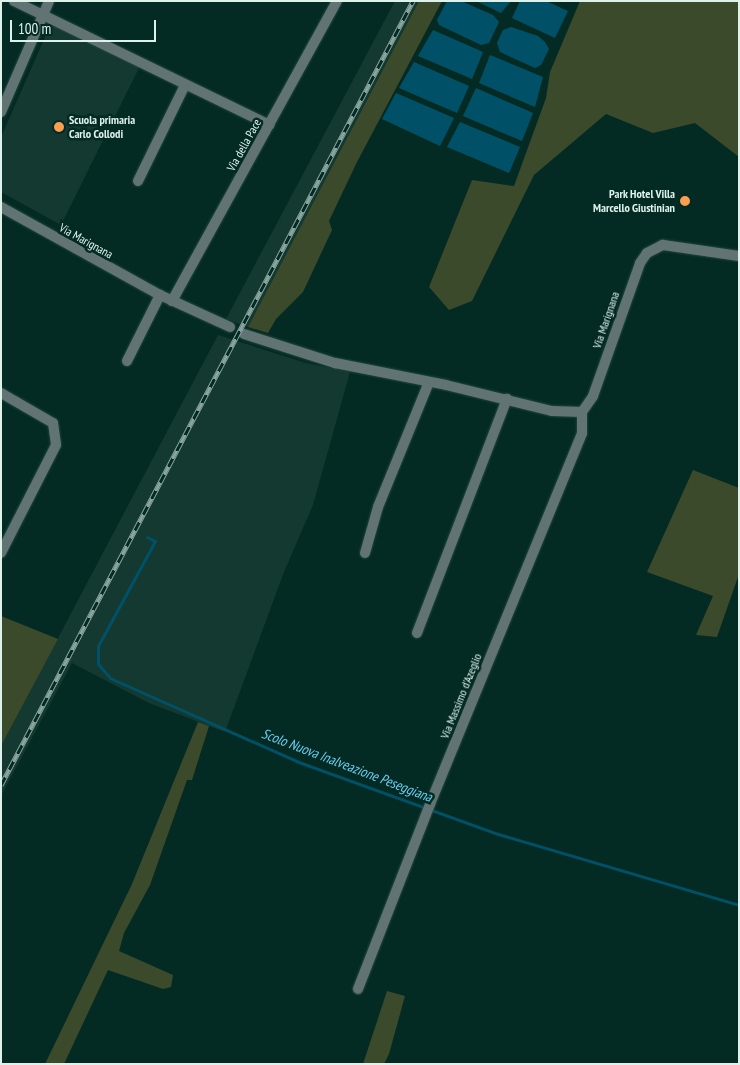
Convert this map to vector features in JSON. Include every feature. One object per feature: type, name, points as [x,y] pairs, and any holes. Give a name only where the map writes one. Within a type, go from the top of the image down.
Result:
[{"type":"street","points":[[14,1],[269,125]]},
{"type":"street","points":[[1,112],[49,1]]},
{"type":"street","name":"Via della Pace","points":[[175,296],[337,1]]},
{"type":"street","points":[[138,180],[186,85]]},
{"type":"street","name":"Via Marignana","points":[[1,207],[160,295],[175,296],[230,327]]},
{"type":"street","name":"Via Marignana","points":[[582,412],[593,396],[640,263],[647,253],[663,245],[739,256]]},
{"type":"street","points":[[127,361],[160,295]]},
{"type":"street","points":[[244,334],[313,358],[508,399],[552,411],[582,412]]},
{"type":"street","points":[[365,553],[378,508],[429,382]]},
{"type":"street","points":[[1,393],[53,423],[56,445],[1,553]]},
{"type":"street","points":[[417,633],[508,399]]},
{"type":"street","name":"Via Massimo d'Azeglio","points":[[358,989],[429,808],[582,434],[582,412]]},
{"type":"shaded area","points":[[395,1],[419,1],[248,327],[226,319]]},
{"type":"shaded area","points":[[419,1],[442,1],[357,162],[329,221],[332,230],[303,292],[276,319],[268,333],[248,327]]},
{"type":"shaded area","points":[[580,1],[739,1],[739,157],[695,123],[653,133],[606,114],[534,175],[472,301],[449,310],[429,287],[472,180],[514,186],[546,98],[550,72]]},
{"type":"shaded area","name":"Scuola primaria Carlo Collodi","points":[[55,26],[140,66],[61,225],[1,192],[1,137],[49,28]]},
{"type":"shaded area","points":[[218,335],[306,363],[350,372],[313,505],[284,572],[225,732],[149,703],[72,663],[1,796],[1,746]]},
{"type":"shaded area","points":[[693,470],[739,488],[739,574],[717,637],[696,635],[713,596],[647,572]]},
{"type":"shaded area","points":[[1,616],[58,639],[1,746]]},
{"type":"shaded area","points":[[198,722],[209,726],[192,780],[187,780],[150,885],[124,933],[119,951],[173,975],[171,987],[163,989],[108,970],[64,1064],[45,1064],[132,884]]},
{"type":"shaded area","points":[[387,991],[405,996],[389,1054],[384,1064],[363,1064]]},
{"type":"water","points":[[447,1],[461,1],[493,15],[499,22],[489,43],[481,45],[439,25],[437,20]]},
{"type":"water","points":[[476,1],[511,1],[501,13]]},
{"type":"water","points":[[520,1],[546,1],[568,11],[555,38],[512,18]]},
{"type":"water","points":[[511,27],[538,36],[545,42],[549,49],[541,65],[535,68],[500,52],[497,43],[503,30]]},
{"type":"water","points":[[433,30],[483,52],[472,79],[418,56]]},
{"type":"water","points":[[490,55],[543,77],[535,107],[479,83]]},
{"type":"water","points":[[414,62],[469,86],[457,113],[399,88]]},
{"type":"water","points":[[476,88],[533,113],[522,141],[463,116]]},
{"type":"water","points":[[396,93],[454,118],[440,146],[382,119]]},
{"type":"water","points":[[460,122],[520,147],[509,173],[447,147]]},
{"type":"waterway","name":"Scolo Nuova Inalveazione Peseggiana","points":[[147,537],[155,541],[98,646],[98,664],[110,678],[296,761],[498,834],[739,905]]},
{"type":"railway","points":[[1,785],[413,1]]},
{"type":"place","name":"Scuola primaria Carlo Collodi","points":[[59,127]]},
{"type":"place","name":"Park Hotel Villa Marcello Giustinian","points":[[685,201]]}]
